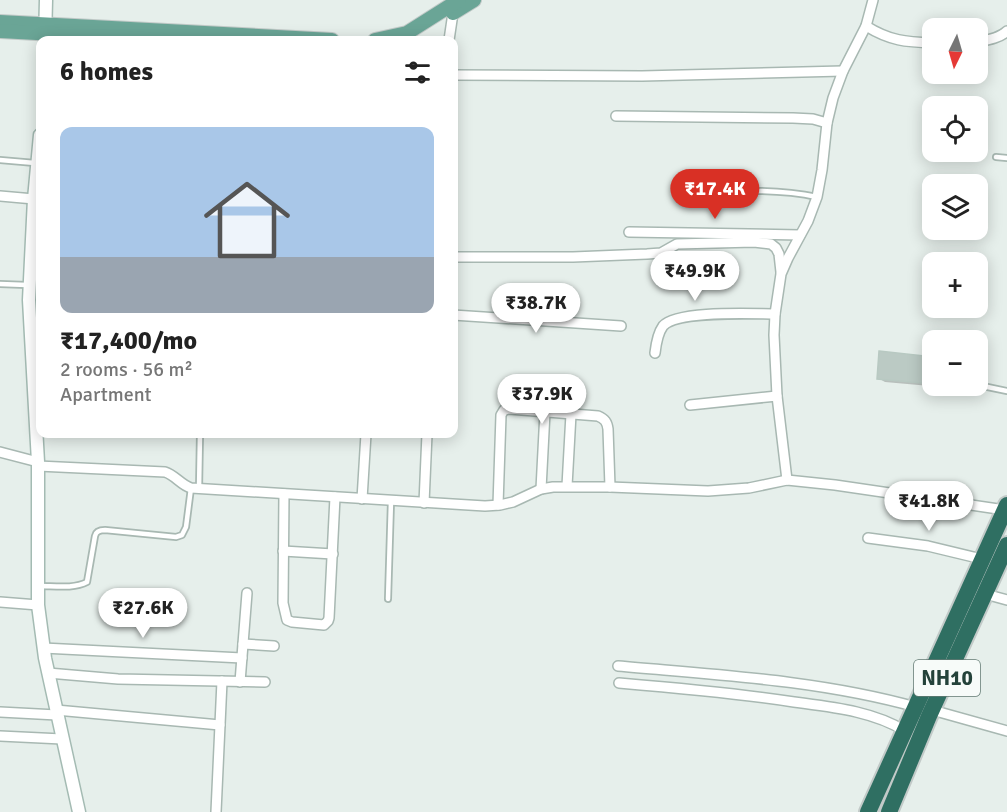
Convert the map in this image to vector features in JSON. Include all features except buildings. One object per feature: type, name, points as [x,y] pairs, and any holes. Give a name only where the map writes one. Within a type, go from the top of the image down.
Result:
[{"type":"highway","points":[[868,812],[905,731],[924,708],[982,560],[1006,508]]},
{"type":"highway","name":"NH10","points":[[889,812],[924,708],[985,594],[1007,545]]},
{"type":"main road","points":[[393,36],[407,33],[459,0]]},
{"type":"main road","points":[[415,36],[474,0]]},
{"type":"main road","points":[[0,22],[45,33],[168,36]]},
{"type":"main road","points":[[0,31],[96,36]]},
{"type":"street","points":[[45,33],[46,0]]},
{"type":"street","points":[[781,274],[817,198],[827,123],[833,98],[843,71],[866,26],[873,0]]},
{"type":"street","points":[[450,36],[453,13]]},
{"type":"street","points":[[866,26],[886,37],[922,42]]},
{"type":"street","points":[[988,40],[1007,31]]},
{"type":"street","points":[[458,75],[642,76],[843,71]]},
{"type":"street","points":[[616,116],[793,118],[813,119],[827,123]]},
{"type":"street","points":[[0,196],[36,203],[30,285],[36,346]]},
{"type":"street","points":[[629,232],[800,235]]},
{"type":"street","points":[[458,257],[573,257],[647,254],[662,252],[677,244],[753,242],[771,244],[779,254],[781,274],[774,335],[777,396],[787,480]]},
{"type":"street","points":[[654,353],[661,329],[674,319],[712,315],[776,314]]},
{"type":"street","points":[[458,315],[621,326]]},
{"type":"street","points":[[690,405],[777,396]]},
{"type":"street","points":[[498,505],[502,412],[509,409],[598,416],[604,419],[607,423],[609,444],[610,487]]},
{"type":"street","points":[[542,489],[545,412]]},
{"type":"street","points":[[567,486],[571,414]]},
{"type":"street","points":[[38,438],[38,605],[43,648],[79,812]]},
{"type":"street","points":[[362,499],[366,438]]},
{"type":"street","points":[[424,503],[427,438]]},
{"type":"street","points":[[0,452],[38,464],[165,472],[186,486],[195,488],[424,503],[498,505],[513,502],[542,489],[567,486],[708,491],[749,488],[787,480],[1006,508]]},
{"type":"street","points":[[284,494],[283,603],[287,620],[324,625],[329,618],[335,497]]},
{"type":"street","points":[[868,538],[927,546],[982,560]]},
{"type":"street","points":[[283,550],[333,554]]},
{"type":"street","points":[[240,681],[247,593]]},
{"type":"street","points":[[985,594],[1007,600]]},
{"type":"street","points":[[0,602],[38,605]]},
{"type":"street","points":[[243,644],[274,646]]},
{"type":"street","points":[[43,648],[242,658]]},
{"type":"street","points":[[618,666],[803,683],[882,698],[1007,731]]},
{"type":"street","points":[[48,673],[118,679],[265,682]]},
{"type":"street","points":[[216,812],[222,681]]},
{"type":"street","points":[[619,683],[734,693],[829,707],[870,716],[905,731]]},
{"type":"street","points":[[0,712],[56,713],[220,725]]},
{"type":"street","points":[[0,736],[62,739]]},
{"type":"lane","points":[[996,157],[1007,158]]},
{"type":"lane","points":[[0,160],[36,163]]},
{"type":"lane","points":[[676,193],[775,192],[817,198]]},
{"type":"lane","points":[[0,284],[30,285]]},
{"type":"lane","points":[[988,387],[1007,391]]},
{"type":"lane","points":[[39,586],[70,586],[87,582],[95,536],[99,531],[182,536],[195,488],[200,438]]},
{"type":"lane","points":[[388,599],[391,501]]}]
